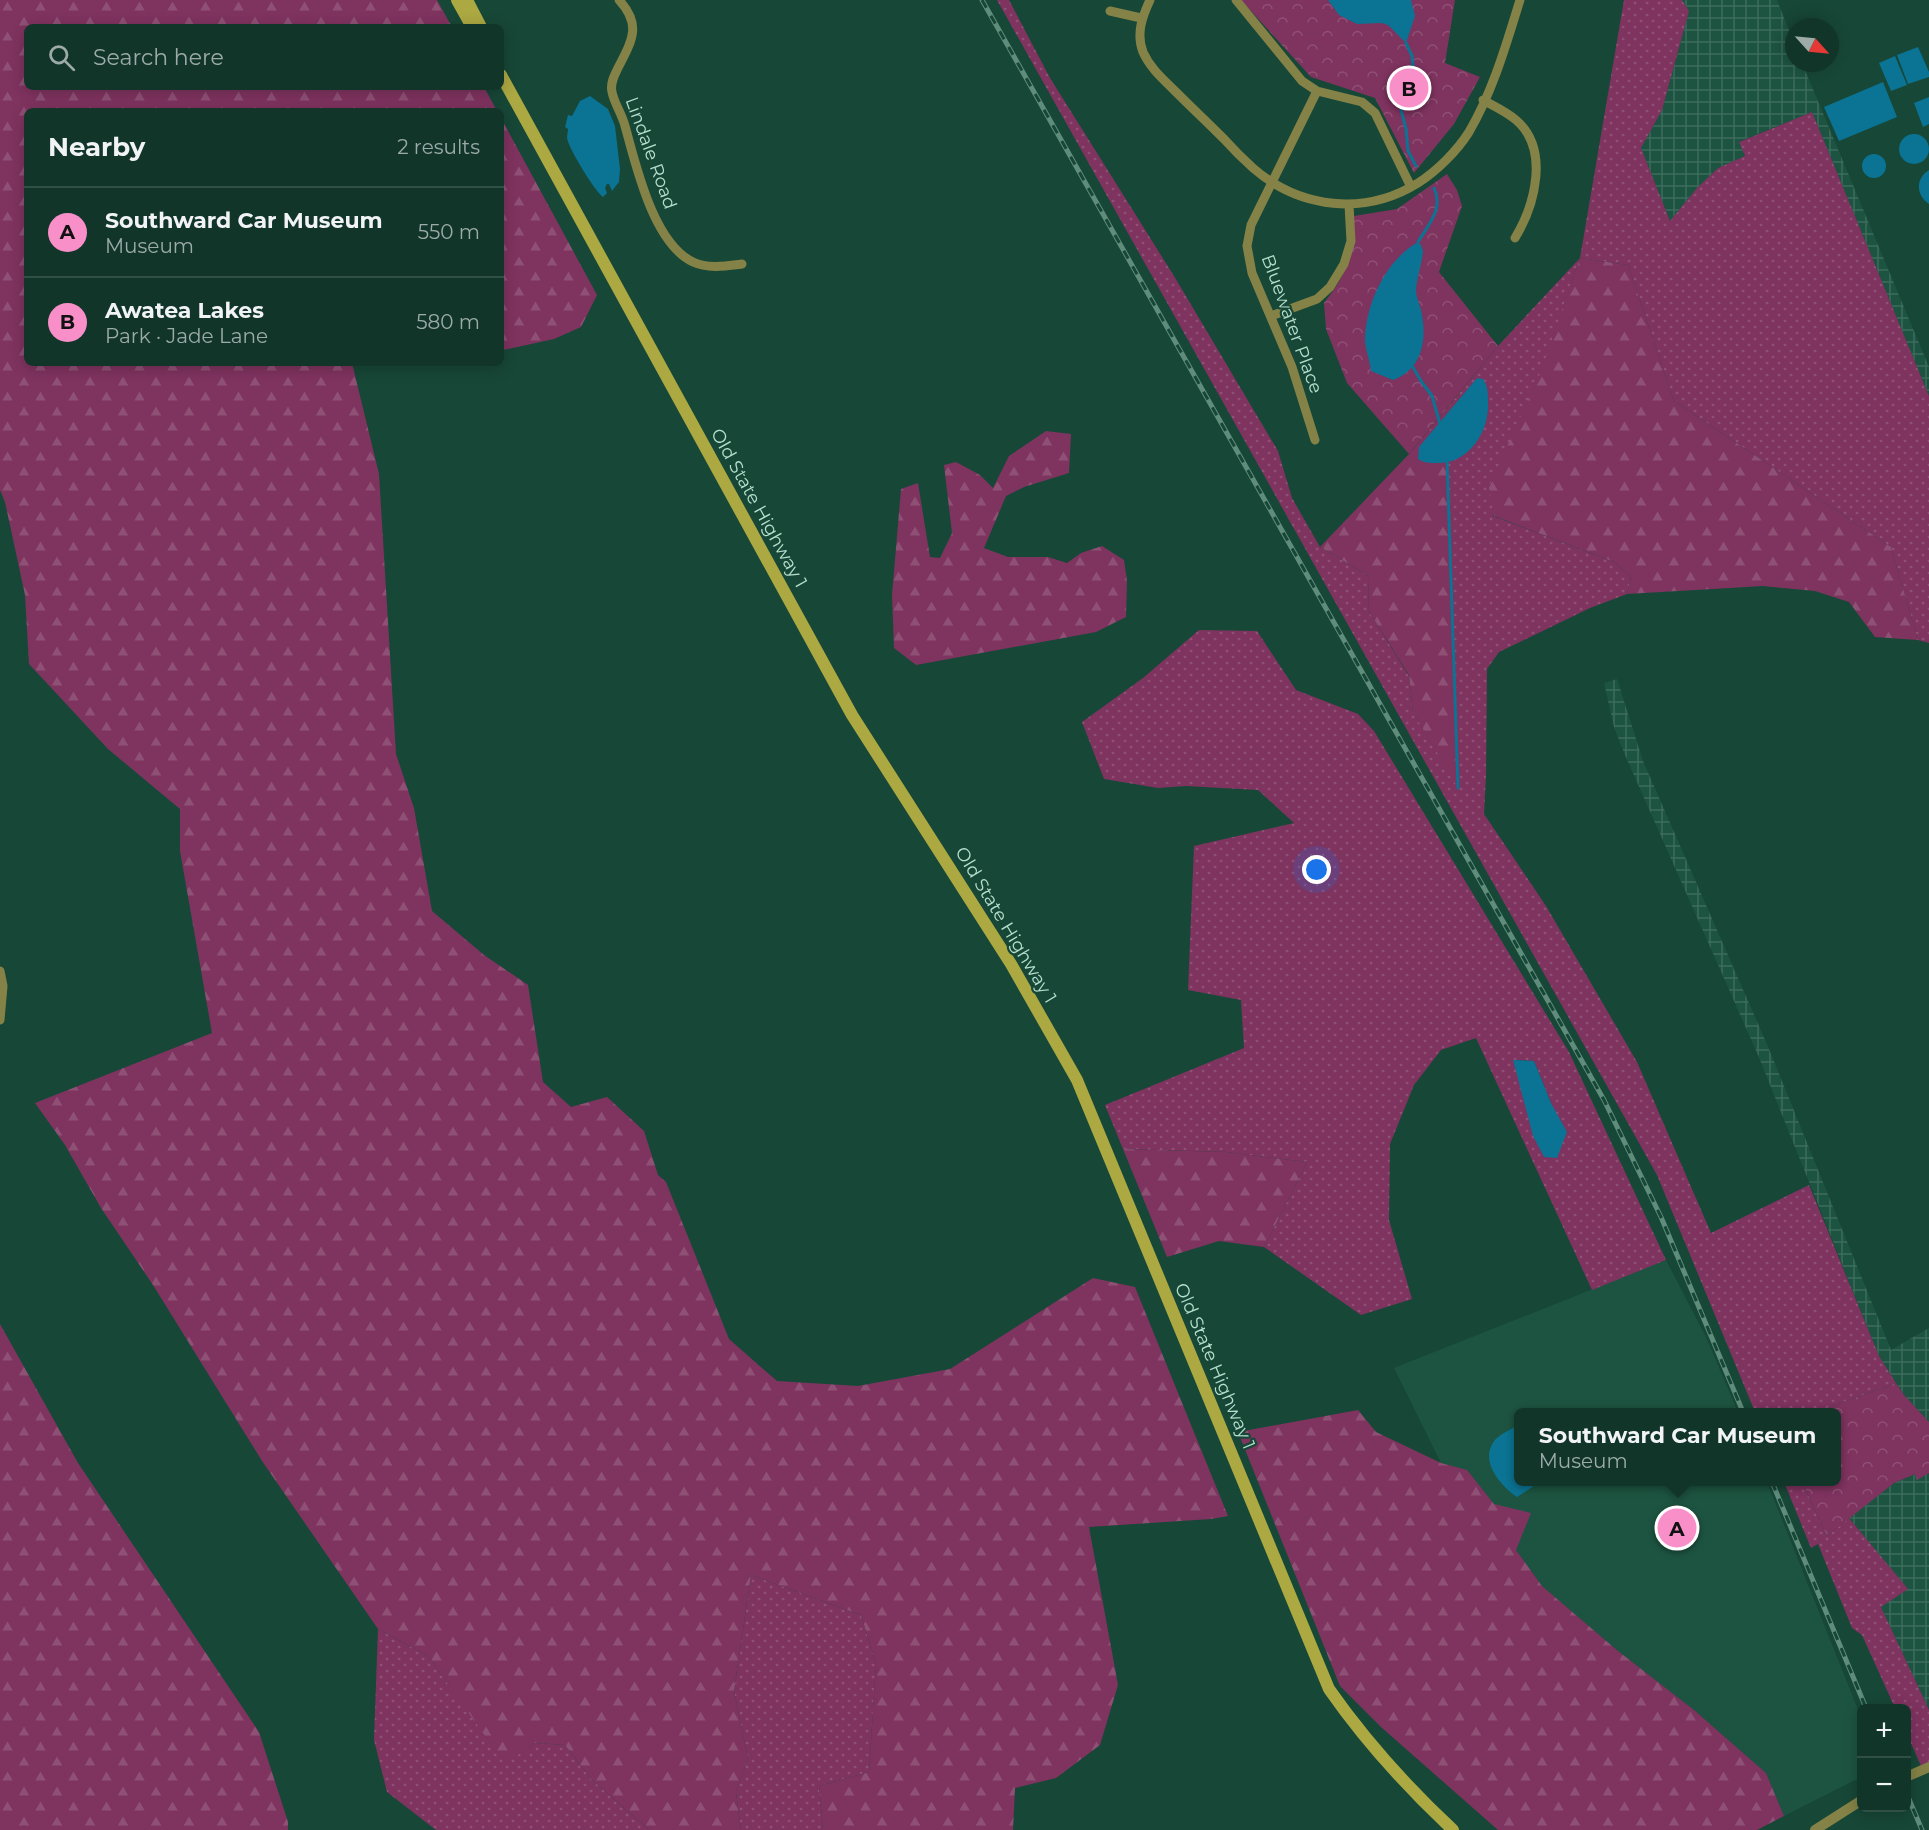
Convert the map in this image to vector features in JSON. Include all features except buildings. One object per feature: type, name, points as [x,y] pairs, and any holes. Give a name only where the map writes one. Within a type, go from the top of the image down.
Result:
[{"type":"main road","points":[[457,0],[470,24]]},
{"type":"main road","points":[[467,0],[479,24]]},
{"type":"main road","name":"Old State Highway 1","points":[[504,80],[852,716],[1011,964],[1077,1080],[1329,1689],[1354,1725],[1392,1771],[1453,1830]]},
{"type":"main road","name":"Old State Highway 1","points":[[1433,1811],[1459,1830]]},
{"type":"street","name":"Lindale Road","points":[[619,0],[628,9],[632,19],[633,35],[614,75],[612,92],[622,117],[634,164],[652,209],[677,251],[693,262],[708,266],[742,264]]},
{"type":"street","points":[[1150,0],[1141,18],[1141,45],[1156,73],[1254,169],[1272,182],[1313,200],[1349,205],[1379,201],[1398,195],[1436,170],[1454,150],[1468,132],[1499,68],[1520,0]]},
{"type":"street","points":[[1236,0],[1302,81],[1317,91],[1362,102],[1369,106],[1375,113],[1411,187]]},
{"type":"street","points":[[1110,11],[1141,18]]},
{"type":"street","name":"Bluewater Place","points":[[1315,440],[1292,367],[1252,273],[1248,246],[1251,225],[1317,91]]},
{"type":"street","points":[[1483,100],[1516,119],[1534,147],[1536,172],[1530,208],[1515,238]]},
{"type":"street","points":[[1271,316],[1317,299],[1330,286],[1344,264],[1351,241],[1349,205]]},
{"type":"street","points":[[0,971],[3,986],[0,1020]]},
{"type":"street","points":[[1911,1775],[1929,1767]]},
{"type":"street","points":[[1815,1830],[1857,1803]]},
{"type":"shaded area","points":[[1682,0],[1777,0],[1785,20],[1785,72],[1806,72],[1929,367],[1929,396],[1812,112],[1740,141],[1745,156],[1718,168],[1697,188],[1670,221],[1641,148],[1662,110],[1689,11]]},
{"type":"shaded area","points":[[1617,679],[1643,761],[1769,1049],[1891,1350],[1929,1328],[1929,1422],[1904,1395],[1879,1356],[1758,1055],[1625,755],[1614,727],[1604,683]]},
{"type":"shaded area","points":[[1666,1260],[1706,1337],[1736,1408],[1514,1408],[1514,1486],[1769,1486],[1857,1707],[1857,1779],[1784,1816],[1766,1773],[1694,1710],[1618,1651],[1542,1586],[1516,1550],[1494,1504],[1467,1471],[1441,1463],[1394,1368]]},
{"type":"shaded area","points":[[1929,1473],[1929,1710],[1881,1607],[1907,1588],[1849,1518],[1894,1483],[1916,1474],[1917,1479]]},
{"type":"green space","points":[[0,0],[437,0],[450,24],[24,24],[24,90],[486,90],[495,108],[24,108],[24,366],[353,366],[379,474],[396,754],[414,808],[432,911],[484,955],[528,985],[543,1082],[571,1107],[607,1097],[644,1131],[658,1175],[666,1182],[729,1339],[777,1381],[858,1386],[950,1369],[1093,1278],[1135,1287],[1228,1516],[1089,1527],[1118,1685],[1100,1745],[1056,1778],[1015,1788],[1013,1830],[823,1830],[819,1786],[869,1772],[876,1664],[861,1615],[751,1575],[734,1691],[748,1758],[736,1792],[741,1830],[649,1830],[591,1779],[565,1745],[535,1743],[505,1764],[428,1656],[378,1629],[262,1461],[153,1285],[101,1208],[65,1145],[35,1103],[212,1033],[180,851],[180,809],[108,749],[29,664],[25,595],[5,502],[0,490]]},
{"type":"green space","points":[[997,0],[1009,0],[1050,78],[1174,276],[1278,451],[1292,498],[1320,547],[1369,576],[1368,610],[1409,676],[1413,712],[1458,786],[1447,455],[1439,418],[1498,346],[1580,258],[1493,516],[1614,562],[1631,577],[1627,594],[1590,608],[1499,652],[1487,669],[1484,814],[1546,906],[1637,1062],[1711,1233],[1809,1185],[1879,1356],[1896,1383],[1827,1408],[1753,1408],[1657,1175]]},
{"type":"green space","points":[[1241,0],[1455,0],[1445,63],[1480,77],[1454,124],[1414,173],[1375,98],[1311,77]]},
{"type":"green space","points":[[1624,0],[1682,0],[1689,11],[1662,110],[1641,148],[1670,221],[1697,188],[1718,168],[1745,156],[1739,142],[1812,112],[1929,396],[1929,643],[1918,640],[1891,547],[1674,401],[1628,265],[1580,258]]},
{"type":"green space","points":[[504,124],[597,295],[581,327],[554,339],[504,350]]},
{"type":"green space","points":[[1447,174],[1457,190],[1462,206],[1439,272],[1498,346],[1409,454],[1347,383],[1326,329],[1324,303],[1340,281],[1348,262],[1354,216],[1397,209]]},
{"type":"green space","points":[[1580,258],[1628,265],[1674,401],[1891,547],[1918,640],[1875,637],[1849,602],[1815,591],[1763,586],[1627,594],[1631,577],[1614,562],[1494,516],[1489,487],[1541,371]]},
{"type":"green space","points":[[1439,418],[1447,455],[1458,788],[1413,712],[1409,675],[1368,610],[1369,576],[1320,547],[1409,454]]},
{"type":"green space","points":[[1046,431],[1071,434],[1069,473],[1024,487],[1006,496],[984,548],[1008,557],[1048,557],[1067,563],[1081,553],[1102,546],[1124,560],[1127,581],[1126,617],[1096,632],[916,665],[894,648],[892,595],[901,489],[918,483],[930,557],[940,558],[952,533],[944,465],[956,462],[980,475],[993,488],[1009,456]]},
{"type":"green space","points":[[1199,630],[1257,631],[1296,690],[1358,714],[1374,731],[1569,1052],[1666,1260],[1592,1290],[1476,1038],[1441,1050],[1414,1085],[1390,1144],[1389,1220],[1412,1299],[1361,1315],[1264,1247],[1307,1162],[1226,1152],[1123,1149],[1105,1105],[1244,1048],[1241,1000],[1188,990],[1194,846],[1294,823],[1258,790],[1186,786],[1158,788],[1104,779],[1082,722],[1143,678]],"holes":[[[1513,1060],[1534,1061],[1551,1103]]]},
{"type":"green space","points":[[1123,1149],[1226,1152],[1307,1162],[1264,1247],[1219,1241],[1167,1257]]},
{"type":"green space","points":[[0,1324],[78,1463],[259,1732],[288,1822],[288,1830],[0,1830]]},
{"type":"green space","points":[[1896,1383],[1929,1422],[1929,1473],[1917,1480],[1915,1474],[1894,1483],[1827,1536],[1804,1486],[1841,1486],[1841,1408],[1827,1408]]},
{"type":"green space","points":[[1358,1410],[1376,1432],[1441,1463],[1467,1470],[1494,1504],[1531,1513],[1516,1550],[1542,1586],[1618,1651],[1694,1710],[1766,1773],[1784,1816],[1757,1830],[1498,1830],[1381,1727],[1340,1686],[1238,1432]]},
{"type":"green space","points":[[1786,1486],[1804,1486],[1827,1536],[1849,1518],[1908,1589],[1881,1607],[1929,1710],[1929,1762],[1921,1766],[1911,1743],[1911,1704],[1893,1704],[1862,1635],[1852,1628],[1818,1544],[1811,1548]]},
{"type":"green space","points":[[751,1575],[861,1615],[876,1664],[869,1772],[819,1786],[823,1830],[741,1830],[736,1792],[748,1758],[734,1691]]},
{"type":"green space","points":[[378,1629],[428,1656],[505,1763],[535,1743],[565,1745],[591,1779],[649,1830],[436,1830],[387,1792],[374,1740]]},
{"type":"water","points":[[1328,0],[1411,0],[1415,16],[1406,43],[1388,25],[1357,24],[1339,15]]},
{"type":"water","points":[[1918,47],[1929,77],[1908,84],[1897,55]]},
{"type":"water","points":[[1895,56],[1907,85],[1891,91],[1879,63]]},
{"type":"water","points":[[1883,82],[1897,117],[1839,141],[1824,107]]},
{"type":"water","points":[[590,96],[608,109],[615,126],[620,169],[619,182],[612,191],[607,184],[605,188],[607,193],[603,197],[577,160],[567,138],[568,129],[565,127],[568,115],[572,116],[580,101]]},
{"type":"water","points":[[1929,97],[1929,124],[1923,127],[1914,103]]},
{"type":"water","points":[[1914,134],[1925,138],[1929,149],[1925,160],[1914,164],[1903,160],[1899,149],[1903,138]]},
{"type":"water","points":[[1874,154],[1883,157],[1886,166],[1883,175],[1874,178],[1865,175],[1862,166],[1865,157]]},
{"type":"water","points":[[1929,170],[1929,204],[1920,192],[1919,182]]},
{"type":"water","points":[[1418,242],[1423,251],[1416,292],[1424,335],[1416,362],[1410,369],[1393,380],[1371,371],[1365,343],[1366,325],[1374,297],[1387,271],[1396,260]]},
{"type":"water","points":[[1477,378],[1483,379],[1487,387],[1488,413],[1481,435],[1475,444],[1458,458],[1448,462],[1429,463],[1418,459],[1419,447]]},
{"type":"water","points":[[1513,1060],[1534,1061],[1551,1103],[1567,1132],[1557,1158],[1544,1157],[1533,1136]]},
{"type":"water","points":[[1514,1427],[1514,1486],[1534,1486],[1517,1497],[1499,1480],[1490,1465],[1490,1449],[1494,1441]]},
{"type":"waterway","points":[[1406,43],[1412,56],[1413,66],[1401,110],[1408,151],[1416,166]]},
{"type":"waterway","points":[[1418,242],[1436,210],[1437,196],[1434,188]]},
{"type":"waterway","points":[[1413,367],[1432,396],[1440,424]]},
{"type":"waterway","points":[[1447,460],[1458,788]]},
{"type":"railway","points":[[982,0],[1604,1100],[1661,1217],[1741,1408]]},
{"type":"railway","points":[[1774,1486],[1864,1704]]},
{"type":"railway","points":[[1911,1804],[1922,1830]]},
{"type":"place","name":"Awatea Lakes","points":[[1409,88]]},
{"type":"place","name":"Southward Car Museum","points":[[1677,1528]]}]
